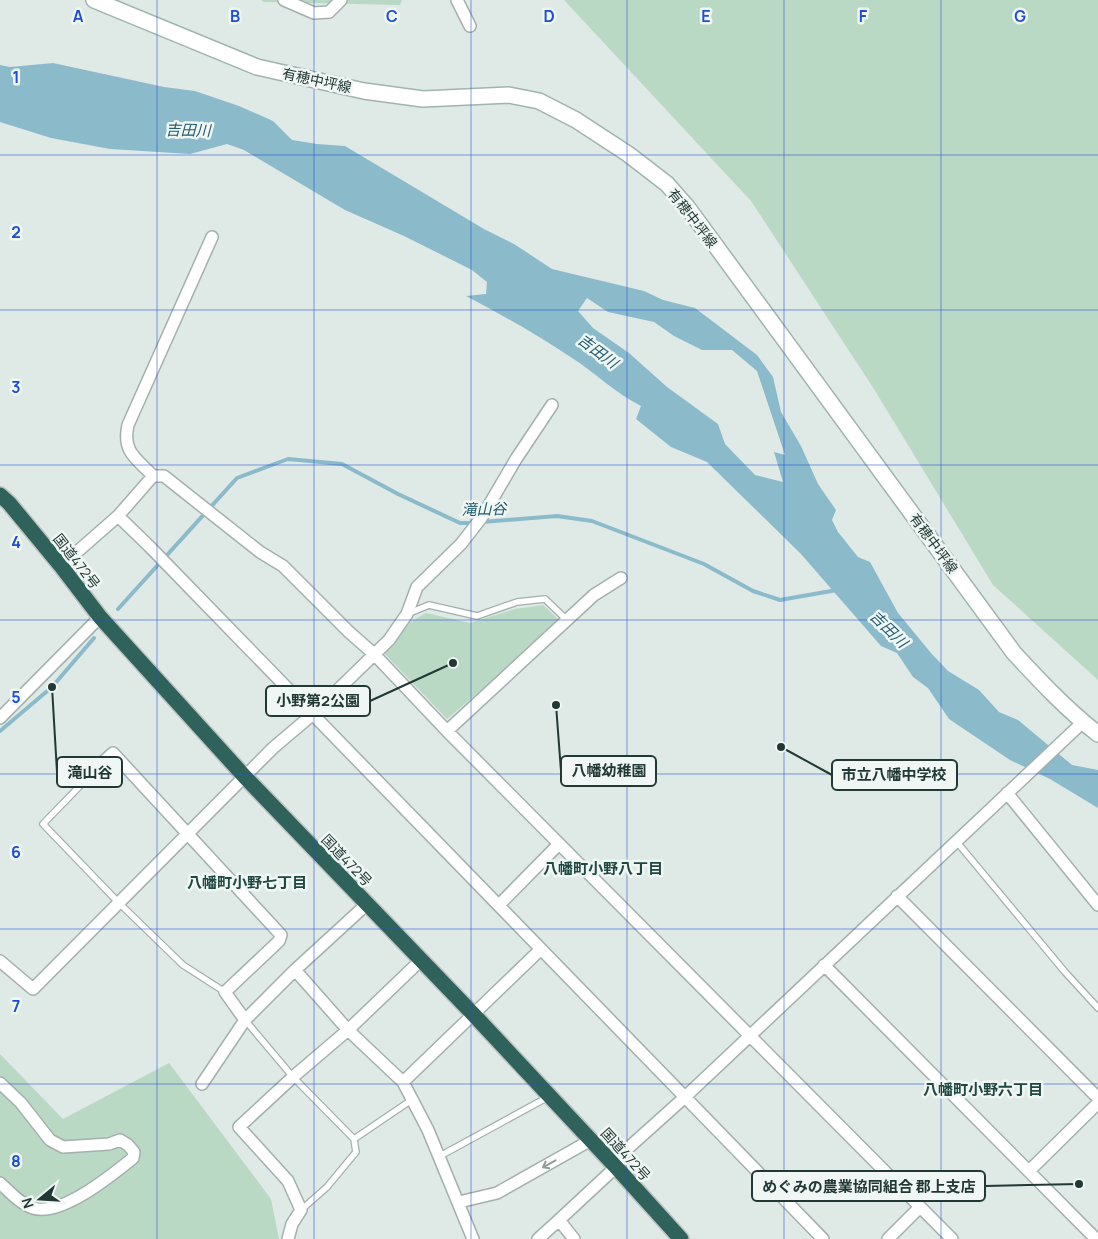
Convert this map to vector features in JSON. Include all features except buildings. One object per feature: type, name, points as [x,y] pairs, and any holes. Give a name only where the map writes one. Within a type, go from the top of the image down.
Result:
[{"type":"highway","name":"国道472号","points":[[0,495],[9,503],[61,566],[100,617],[245,777],[474,1015],[616,1166],[681,1239]]},
{"type":"main road","name":"有穂中坪線","points":[[94,0],[257,67],[364,90],[423,100],[508,94],[539,101],[576,120],[628,154],[667,184],[688,208],[1014,653],[1079,726],[1098,734]]},
{"type":"street","points":[[284,0],[314,13],[329,12],[341,0]]},
{"type":"street","points":[[458,0],[470,26]]},
{"type":"street","points":[[212,237],[128,425],[126,437],[128,449],[153,476],[164,476],[260,552],[283,566],[349,632],[374,654],[447,731],[952,1239]]},
{"type":"street","points":[[0,962],[33,989],[273,748],[313,714],[389,640],[408,614],[417,586],[461,544],[482,517],[516,459],[552,405]]},
{"type":"street","points":[[61,566],[118,516],[153,476]]},
{"type":"street","points":[[118,516],[174,571],[823,1239]]},
{"type":"street","points":[[447,731],[594,595],[622,578]]},
{"type":"street","points":[[0,718],[100,617]]},
{"type":"street","points":[[538,1239],[616,1166],[626,1150],[685,1097],[1079,726]]},
{"type":"street","points":[[104,762],[113,753],[281,935],[279,940],[224,992],[245,1020]]},
{"type":"street","points":[[1007,793],[1098,905]]},
{"type":"street","points":[[499,905],[559,844]]},
{"type":"street","points":[[897,896],[1098,1098]]},
{"type":"street","points":[[202,1084],[245,1020],[295,970],[367,904]]},
{"type":"street","points":[[403,1082],[541,949]]},
{"type":"street","points":[[288,1239],[292,1224],[301,1210],[288,1181],[239,1128],[293,1077],[348,1030],[421,960]]},
{"type":"street","points":[[824,966],[1096,1239]]},
{"type":"street","points":[[295,970],[348,1030],[403,1082],[440,1156],[473,1239]]},
{"type":"street","points":[[0,1083],[21,1103],[50,1140],[63,1147],[109,1144],[120,1140],[134,1152],[133,1158],[114,1173],[84,1193],[54,1208],[35,1209],[24,1205],[0,1182]]},
{"type":"street","points":[[1030,1171],[1098,1103]]},
{"type":"street","points":[[459,1202],[497,1193],[591,1140]]},
{"type":"street","points":[[888,1239],[920,1207]]},
{"type":"street","points":[[559,1220],[574,1239]]},
{"type":"lane","points":[[408,614],[429,605],[477,616],[517,602],[545,599],[567,620]]},
{"type":"lane","points":[[104,762],[42,824],[182,965],[224,992]]},
{"type":"lane","points":[[956,841],[1064,972],[1098,1008]]},
{"type":"lane","points":[[245,1020],[293,1077],[354,1139],[356,1152],[327,1187],[301,1210]]},
{"type":"lane","points":[[440,1156],[550,1096]]},
{"type":"lane","points":[[354,1139],[413,1099]]},
{"type":"green space","points":[[261,0],[402,0],[400,5],[264,2]]},
{"type":"green space","points":[[564,0],[1098,0],[1098,680],[993,585],[874,389],[751,201]]},
{"type":"green space","points":[[543,605],[559,620],[447,719],[384,653],[410,622],[426,613],[470,623],[515,609]]},
{"type":"green space","points":[[0,1054],[63,1119],[169,1063],[271,1199],[279,1239],[0,1239]]},
{"type":"water","name":"吉田川","points":[[53,63],[164,87],[195,91],[239,106],[273,121],[292,140],[345,146],[484,229],[514,244],[552,269],[644,291],[663,300],[695,308],[757,355],[773,377],[781,412],[801,446],[818,484],[836,510],[832,520],[838,532],[858,557],[870,562],[898,613],[948,671],[979,690],[999,712],[1018,720],[1072,765],[1098,770],[1098,808],[1050,779],[1010,760],[949,719],[928,688],[913,677],[897,653],[881,646],[801,554],[707,462],[671,447],[636,419],[641,406],[581,364],[533,333],[466,296],[486,294],[487,282],[472,270],[404,236],[345,210],[244,150],[227,144],[190,154],[110,149],[51,138],[0,122],[0,65],[10,67]],"holes":[[[587,298],[608,312],[654,322],[674,336],[702,350],[732,350],[757,371],[785,455],[774,452],[783,482],[755,475],[725,444],[718,424],[667,387],[629,353],[593,328],[578,311]]]},
{"type":"waterway","name":"滝山谷","points":[[118,609],[237,478],[288,459],[342,464],[398,494],[460,523],[475,523]]},
{"type":"waterway","name":"滝山谷","points":[[482,522],[557,516],[592,521],[704,564],[753,591],[780,600],[837,590]]},
{"type":"waterway","name":"滝山谷","points":[[0,731],[52,687],[94,638]]},
{"type":"place","name":"小野第2公園","points":[[453,663]]},
{"type":"place","name":"滝山谷","points":[[52,687]]},
{"type":"place","name":"八幡幼稚園","points":[[556,705]]},
{"type":"place","name":"市立八幡中学校","points":[[781,747]]},
{"type":"place","name":"めぐみの農業協同組合 郡上支店","points":[[1079,1184]]},
{"type":"district","name":"八幡町小野八丁目","points":[[603,868]]},
{"type":"district","name":"八幡町小野七丁目","points":[[247,882]]},
{"type":"district","name":"八幡町小野六丁目","points":[[983,1089]]}]
